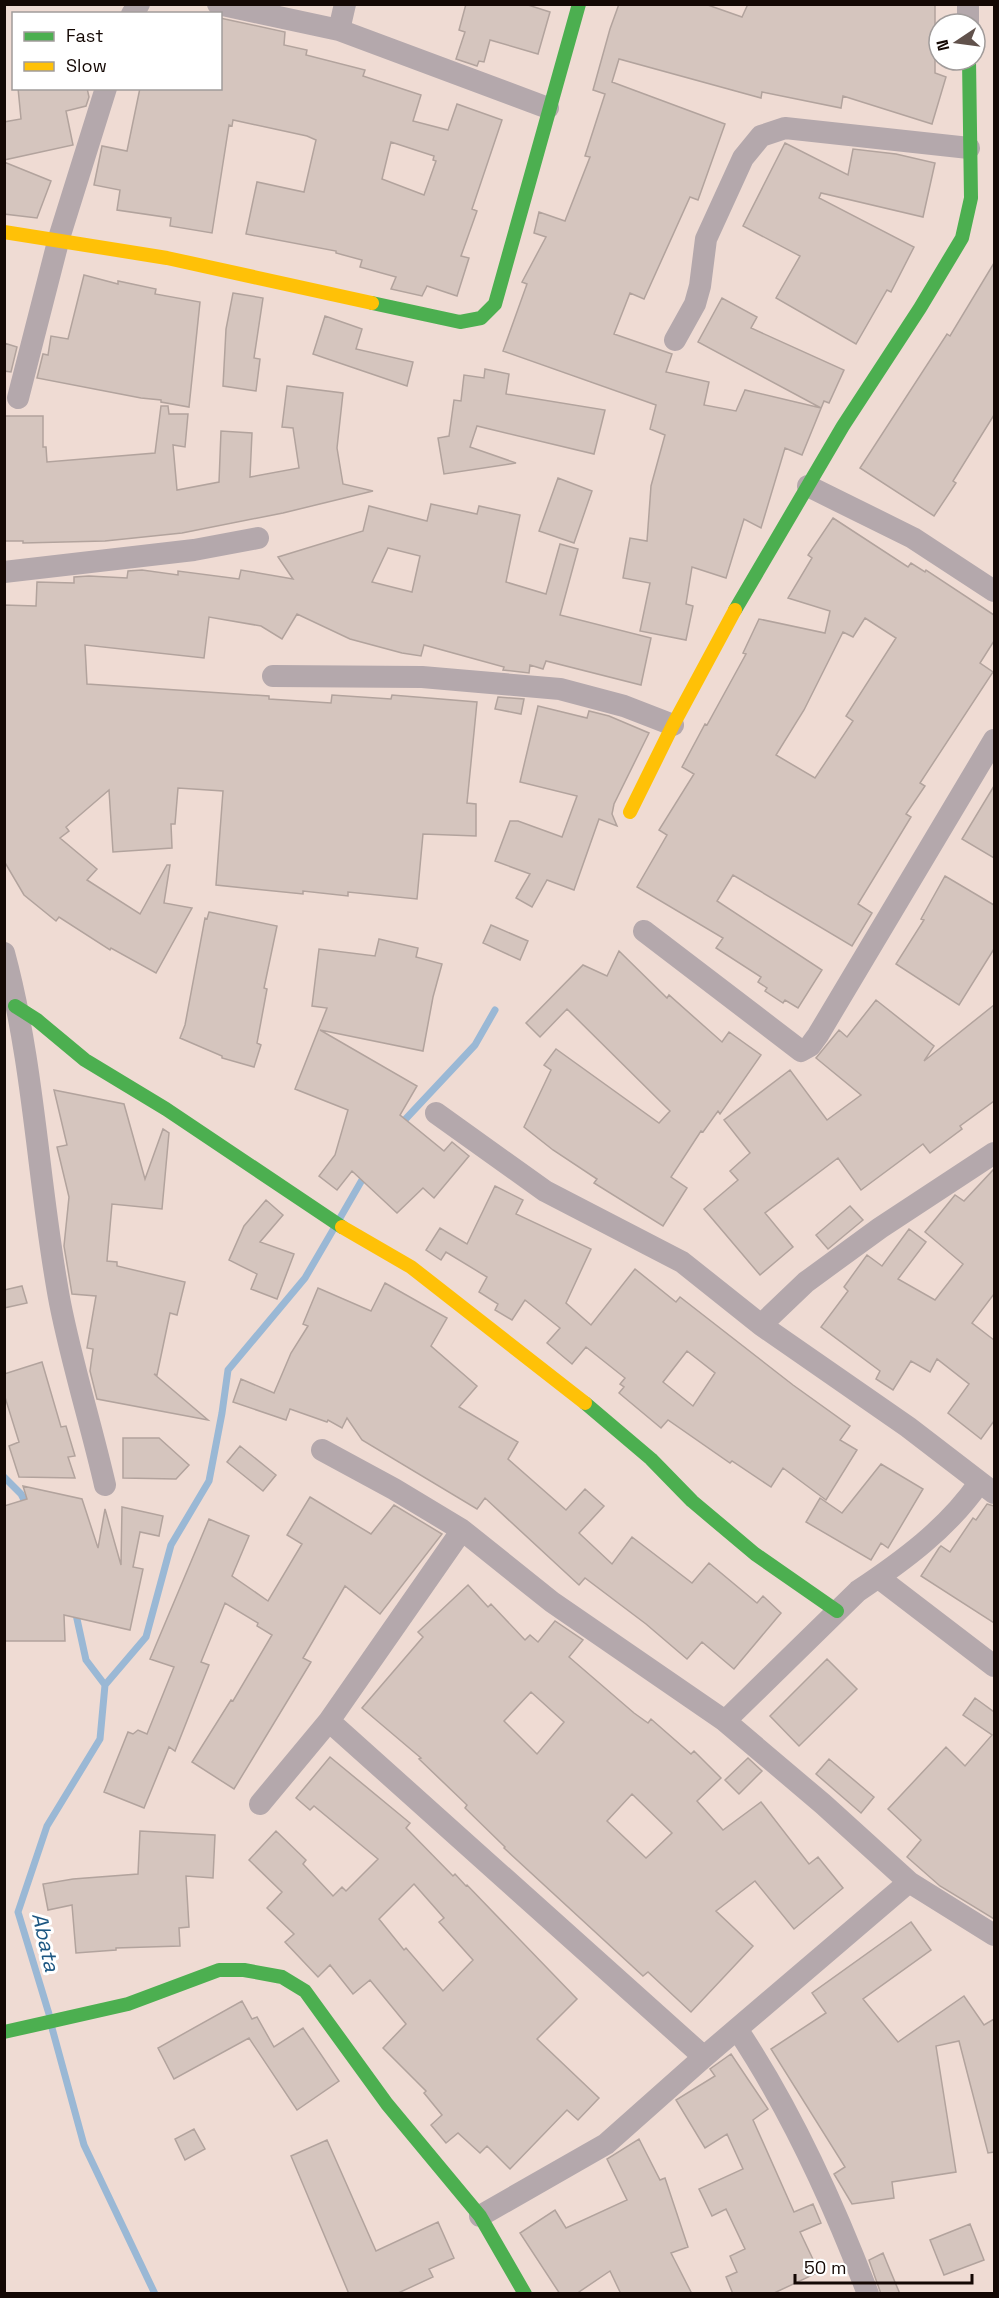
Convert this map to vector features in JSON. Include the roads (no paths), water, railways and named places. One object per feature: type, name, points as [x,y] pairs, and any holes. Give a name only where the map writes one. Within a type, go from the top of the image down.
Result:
[{"type":"street","points":[[218,4],[339,30],[549,108]]},
{"type":"street","points":[[339,30],[345,4]]},
{"type":"street","points":[[4,232],[59,238],[260,278],[436,318],[460,321],[481,318],[495,304],[579,4]]},
{"type":"street","points":[[630,812],[673,725],[744,592],[843,426],[920,308],[962,238],[971,198],[969,72]]},
{"type":"street","points":[[18,398],[59,238],[105,90]]},
{"type":"street","points":[[675,340],[695,304],[700,286],[706,239],[743,158],[761,136],[785,128],[969,148]]},
{"type":"street","points":[[808,486],[913,538],[994,591]]},
{"type":"street","points":[[4,572],[194,550],[258,538]]},
{"type":"street","points":[[273,676],[422,677],[560,689],[624,705],[673,725]]},
{"type":"street","points":[[644,931],[801,1051],[810,1046],[818,1035],[994,740]]},
{"type":"street","points":[[4,953],[13,1017],[35,1118],[43,1196],[61,1305],[105,1485]]},
{"type":"street","points":[[13,1017],[37,1020],[85,1060],[166,1109],[318,1209],[350,1233],[411,1268],[606,1419],[651,1459],[692,1501],[754,1554],[837,1611]]},
{"type":"street","points":[[436,1113],[545,1191],[682,1262],[761,1325],[908,1427],[987,1488],[967,1501],[945,1524],[879,1578],[858,1591],[725,1721]]},
{"type":"street","points":[[761,1325],[807,1282],[880,1228],[994,1153]]},
{"type":"street","points":[[322,1449],[394,1488],[462,1530],[552,1602],[725,1721],[823,1804],[909,1882],[994,1935]]},
{"type":"street","points":[[260,1804],[329,1721],[462,1530]]},
{"type":"street","points":[[879,1578],[994,1666]]},
{"type":"street","points":[[329,1721],[704,2057]]},
{"type":"street","points":[[480,2216],[606,2144],[736,2029],[909,1882]]},
{"type":"street","points":[[4,2032],[128,2004],[219,1970],[244,1970],[282,1977],[305,1991],[387,2104],[480,2216],[525,2294]]},
{"type":"street","points":[[736,2029],[762,2067],[820,2181],[850,2247],[868,2294]]},
{"type":"waterway","points":[[400,1125],[475,1045],[495,1010]]},
{"type":"waterway","points":[[340,1218],[366,1173]]},
{"type":"waterway","points":[[105,1685],[146,1637],[171,1545],[209,1481],[228,1370],[305,1278],[333,1230]]},
{"type":"waterway","name":"Abata","points":[[4,1477],[21,1494],[28,1508]]},
{"type":"waterway","name":"Abata","points":[[49,2014],[18,1912],[47,1826],[100,1739],[105,1685],[86,1660],[75,1610]]},
{"type":"waterway","name":"Abata","points":[[52,2028],[84,2145],[155,2294]]}]
